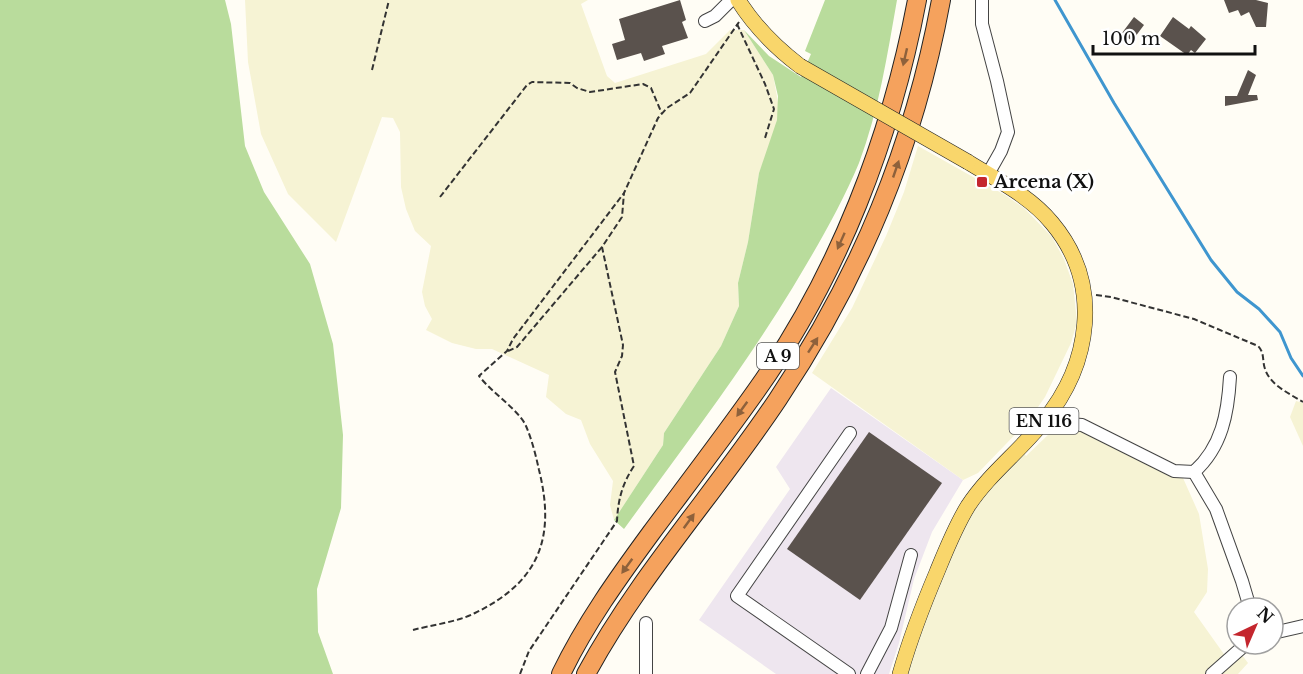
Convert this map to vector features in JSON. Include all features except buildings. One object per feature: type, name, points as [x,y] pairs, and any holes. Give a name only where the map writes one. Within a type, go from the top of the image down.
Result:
[{"type":"highway","name":"A 9","points":[[561,674],[607,594],[757,388],[800,320],[839,246],[873,165],[900,77],[917,0]]},
{"type":"highway","name":"A 9","points":[[586,674],[626,608],[776,401],[820,333],[858,260],[895,174],[922,84],[941,0]]},
{"type":"main road","name":"EN 116","points":[[740,12],[768,40],[800,66],[968,162],[1034,205],[1052,223],[1068,245],[1078,269],[1084,294],[1085,323],[1075,371],[1043,422],[987,480],[961,518],[928,594],[900,674]]},
{"type":"street","points":[[705,21],[715,16],[731,0]]},
{"type":"street","points":[[982,0],[982,24],[1008,132],[1002,151],[988,174]]},
{"type":"street","points":[[1043,422],[1082,425],[1174,471],[1194,472],[1200,467],[1222,432],[1228,407],[1230,377]]},
{"type":"street","points":[[849,674],[737,596],[850,433]]},
{"type":"street","points":[[1194,472],[1216,509],[1246,596]]},
{"type":"street","points":[[867,674],[891,628],[910,555]]},
{"type":"street","points":[[646,623],[646,674]]},
{"type":"street","points":[[1285,630],[1303,626]]},
{"type":"street","points":[[1212,674],[1232,656]]},
{"type":"path","points":[[372,69],[389,0]]},
{"type":"path","points":[[507,351],[513,339],[624,193],[658,117],[690,93],[740,12]]},
{"type":"path","points":[[740,12],[774,109],[765,138]]},
{"type":"path","points":[[440,198],[527,85],[532,82],[570,82],[577,88],[590,92],[643,84],[651,88],[662,114]]},
{"type":"path","points":[[413,630],[474,614],[511,590],[530,571],[544,542],[545,495],[525,424],[479,376],[507,351],[517,347],[602,248],[622,217],[624,193]]},
{"type":"path","points":[[520,674],[529,651],[617,521],[618,502],[623,484],[634,466],[615,372],[623,345],[602,248]]},
{"type":"path","points":[[1084,294],[1111,297],[1184,316],[1247,340],[1263,351],[1265,369],[1273,380],[1303,402]]},
{"type":"shaded area","points":[[245,0],[588,0],[581,4],[607,76],[615,83],[706,54],[730,30],[744,30],[773,75],[779,108],[775,132],[759,173],[748,242],[738,283],[739,306],[721,346],[664,433],[663,445],[614,520],[610,505],[613,481],[590,444],[581,420],[566,414],[546,397],[549,375],[492,349],[476,349],[452,343],[426,330],[432,319],[425,306],[422,292],[431,246],[415,231],[406,209],[401,187],[400,132],[393,118],[382,117],[336,242],[288,194],[261,134],[248,62]]},
{"type":"shaded area","points":[[918,146],[1024,208],[1052,237],[1064,259],[1073,284],[1077,322],[1071,343],[1045,397],[1029,420],[978,473],[963,480],[812,373],[852,308],[886,236],[904,192]]},
{"type":"shaded area","points":[[831,388],[963,480],[932,532],[914,579],[889,674],[776,674],[699,620],[790,489],[776,467]]},
{"type":"shaded area","points":[[1296,401],[1303,403],[1303,446],[1290,417]]},
{"type":"shaded area","points":[[1059,429],[1081,429],[1183,478],[1199,514],[1208,569],[1207,592],[1194,612],[1226,657],[1243,656],[1248,663],[1238,674],[906,674],[927,611],[966,524],[988,489],[1023,452],[1026,456],[1049,434]]},
{"type":"green space","points":[[0,0],[225,0],[231,24],[245,146],[264,192],[310,264],[333,344],[343,435],[341,508],[317,589],[318,632],[333,674],[0,674]]},
{"type":"green space","points":[[825,0],[897,0],[877,103],[859,163],[828,226],[773,318],[711,410],[624,529],[614,520],[663,445],[664,433],[721,346],[739,306],[738,283],[748,242],[759,173],[777,120],[778,96],[773,75],[744,30],[769,56],[801,77],[811,54],[805,51]]},
{"type":"waterway","points":[[1055,0],[1114,103],[1211,260],[1237,292],[1259,309],[1280,332],[1291,358],[1303,376]]},
{"type":"place","name":"Arcena (X)","points":[[982,182]]}]
